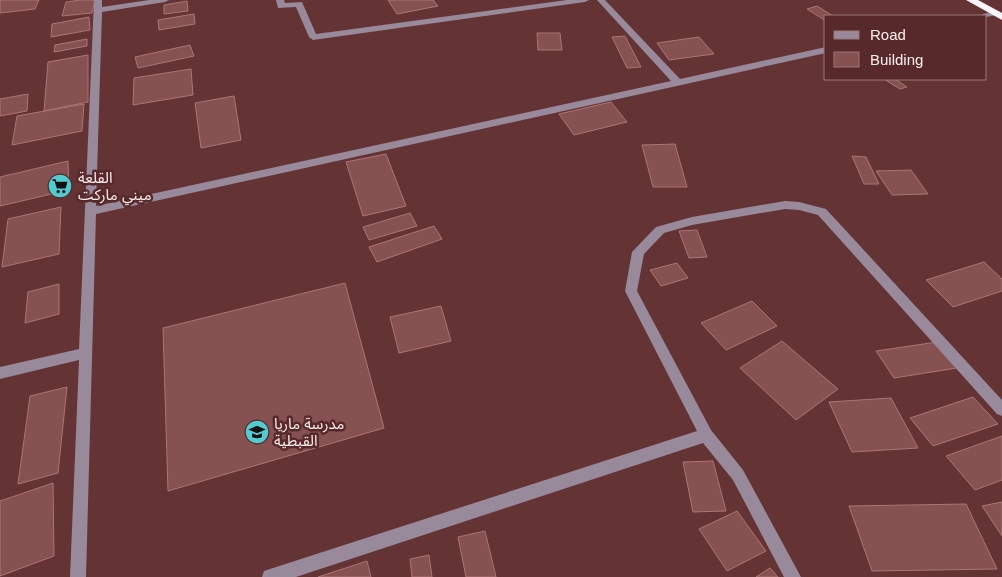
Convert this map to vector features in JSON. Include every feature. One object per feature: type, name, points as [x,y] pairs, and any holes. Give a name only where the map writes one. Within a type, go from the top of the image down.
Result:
[{"type":"highway","points":[[971,0],[999,12]]},
{"type":"highway","points":[[991,0],[999,12]]},
{"type":"street","points":[[78,577],[98,5],[165,0]]},
{"type":"street","points":[[280,0],[281,6],[299,4],[313,37],[585,0]]},
{"type":"street","points":[[601,0],[678,83]]},
{"type":"street","points":[[986,15],[999,12]]},
{"type":"street","points":[[91,211],[824,50]]},
{"type":"street","points":[[792,577],[738,475],[706,435],[631,291],[638,252],[660,230],[692,221],[785,205],[799,206],[822,212],[1002,410]]},
{"type":"street","points":[[0,373],[85,353]]},
{"type":"street","points":[[270,577],[706,435]]},
{"type":"building","points":[[0,0],[39,0],[35,9],[0,13]]},
{"type":"building","points":[[95,0],[92,13],[62,16],[66,2]]},
{"type":"building","points":[[388,0],[433,0],[438,6],[397,14]]},
{"type":"building","points":[[187,1],[188,11],[164,14],[164,5]]},
{"type":"building","points":[[817,6],[831,15],[824,15],[824,20],[807,9]]},
{"type":"building","points":[[194,14],[195,24],[159,30],[158,20]]},
{"type":"building","points":[[89,17],[90,30],[51,37],[52,24]]},
{"type":"building","points":[[537,33],[560,33],[562,50],[538,50]]},
{"type":"building","points":[[625,36],[641,67],[627,68],[612,37]]},
{"type":"building","points":[[699,37],[714,54],[669,60],[657,43]]},
{"type":"building","points":[[87,39],[87,46],[54,52],[55,45]]},
{"type":"building","points":[[190,45],[194,56],[138,68],[135,57]]},
{"type":"building","points":[[88,55],[88,102],[44,111],[48,62]]},
{"type":"building","points":[[191,69],[193,95],[133,105],[134,78]]},
{"type":"building","points":[[886,80],[896,80],[907,87],[900,89]]},
{"type":"building","points":[[28,94],[27,111],[0,116],[0,99]]},
{"type":"building","points":[[234,96],[241,140],[201,148],[195,103]]},
{"type":"building","points":[[611,102],[627,122],[574,135],[559,114]]},
{"type":"building","points":[[84,104],[82,131],[12,145],[17,116]]},
{"type":"building","points":[[675,144],[687,187],[653,187],[642,145]]},
{"type":"building","points":[[386,154],[406,206],[363,216],[346,162]]},
{"type":"building","points":[[852,156],[866,157],[879,184],[864,184]]},
{"type":"building","points":[[68,161],[69,190],[0,206],[0,177]]},
{"type":"building","points":[[911,170],[928,194],[892,195],[876,171]]},
{"type":"building","points":[[61,207],[59,254],[2,267],[8,219]]},
{"type":"building","points":[[410,213],[417,226],[369,240],[363,227]]},
{"type":"building","points":[[434,226],[442,239],[377,262],[369,247]]},
{"type":"building","points":[[697,230],[707,257],[689,258],[679,231]]},
{"type":"building","points":[[984,262],[1002,279],[1002,291],[953,307],[926,280]]},
{"type":"building","points":[[677,263],[688,278],[661,286],[650,270]]},
{"type":"building","points":[[345,283],[384,428],[168,491],[163,328]]},
{"type":"building","points":[[59,284],[59,314],[25,323],[28,292]]},
{"type":"building","points":[[752,301],[777,326],[726,350],[701,323]]},
{"type":"building","points":[[441,306],[451,341],[399,353],[390,317]]},
{"type":"building","points":[[782,341],[838,389],[796,420],[740,368]]},
{"type":"building","points":[[937,342],[957,368],[894,378],[876,351]]},
{"type":"building","points":[[67,387],[58,473],[18,484],[30,396]]},
{"type":"building","points":[[973,397],[998,424],[933,446],[910,418]]},
{"type":"building","points":[[891,398],[918,448],[852,452],[829,402]]},
{"type":"building","points":[[1002,436],[1002,480],[975,490],[946,456]]},
{"type":"building","points":[[713,461],[726,511],[693,512],[683,462]]},
{"type":"building","points":[[53,483],[54,556],[0,576],[0,501]]},
{"type":"building","points":[[1002,502],[1002,536],[982,506]]},
{"type":"building","points":[[966,504],[997,569],[872,571],[849,506]]},
{"type":"building","points":[[737,511],[766,551],[727,571],[699,529]]},
{"type":"building","points":[[485,531],[496,577],[466,577],[458,537]]},
{"type":"building","points":[[429,555],[432,577],[412,577],[410,559]]},
{"type":"building","points":[[367,561],[371,577],[318,577]]},
{"type":"building","points":[[770,568],[778,577],[756,577]]},
{"type":"place","name":"القلعة ميني ماركت","points":[[60,186]]},
{"type":"place","name":"مدرسة ماريا القبطية","points":[[257,432]]}]
